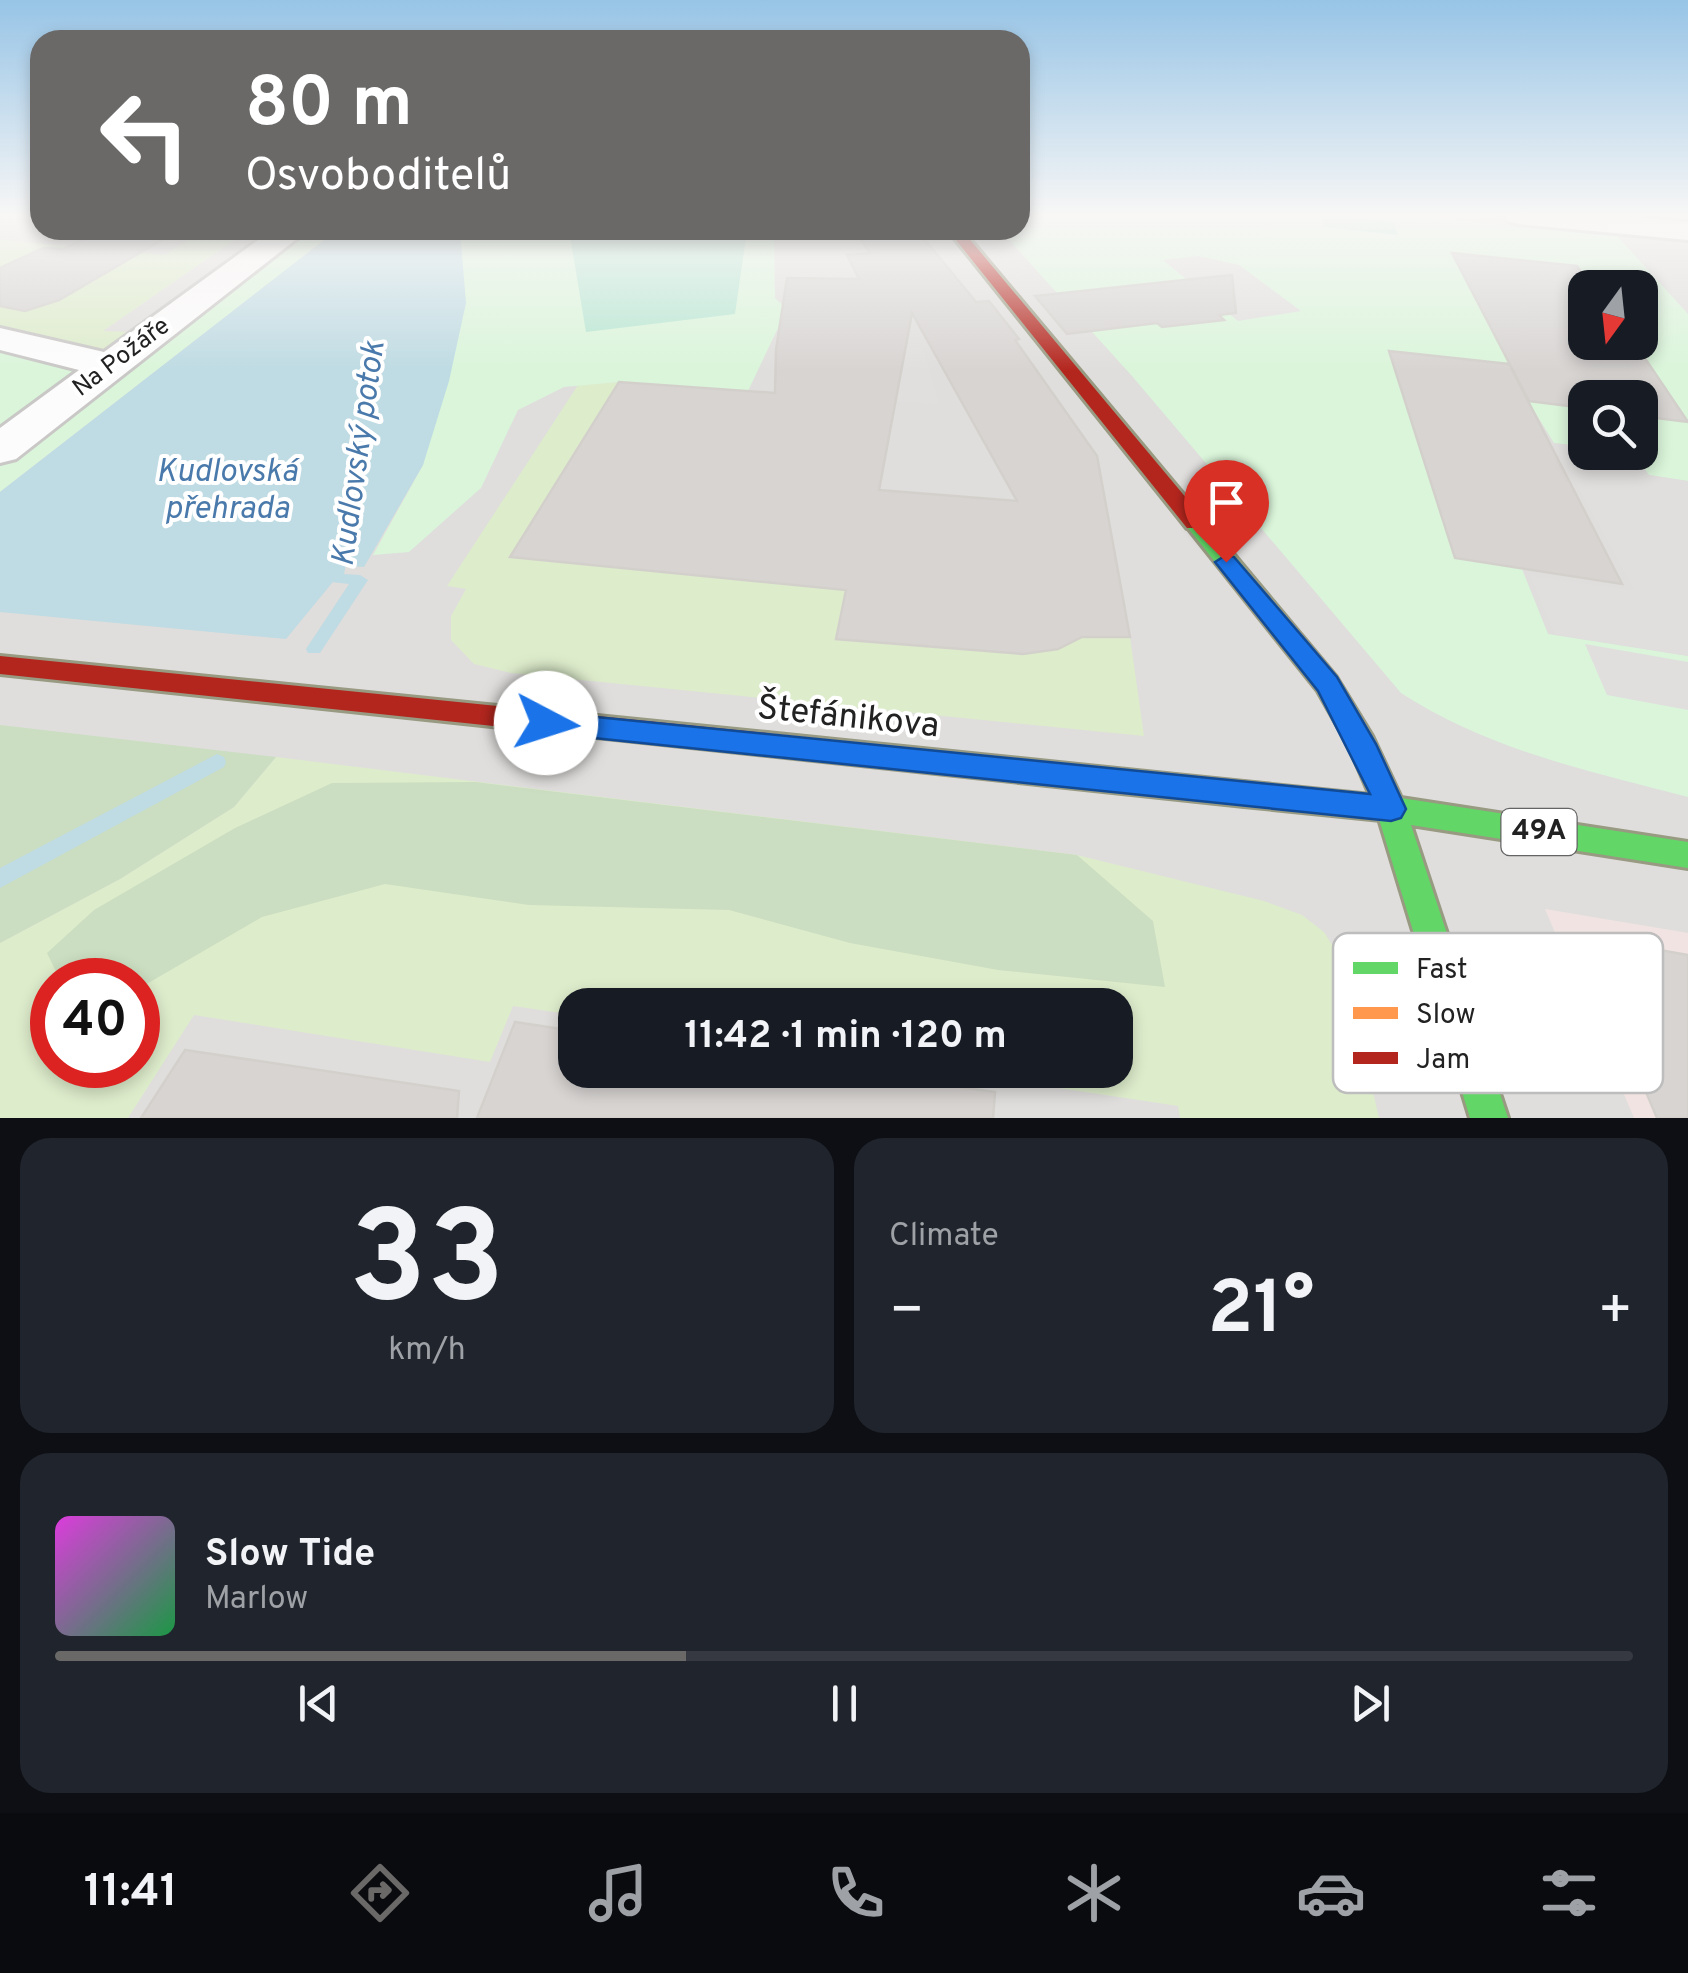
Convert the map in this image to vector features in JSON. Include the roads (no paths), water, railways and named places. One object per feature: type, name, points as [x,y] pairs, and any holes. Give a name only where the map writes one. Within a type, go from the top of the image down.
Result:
[{"type":"street","name":"Na Požáře","points":[[0,449],[243,267]]},
{"type":"street","points":[[985,267],[1327,684],[1362,744],[1391,809],[1430,933]]},
{"type":"street","points":[[0,340],[112,366]]},
{"type":"street","name":"Štefánikova","points":[[0,665],[1391,809],[1688,855]]},
{"type":"street","points":[[1481,1093],[1489,1118]]},
{"type":"water","name":"Kudlovská přehrada","points":[[289,267],[463,267],[466,303],[449,381],[423,465],[364,567],[346,566],[286,639],[0,612],[0,492]]},
{"type":"waterway","name":"Kudlovský potok","points":[[314,649],[360,580],[336,578],[339,560]]},
{"type":"waterway","name":"Kudlovský potok","points":[[0,879],[217,762]]}]
